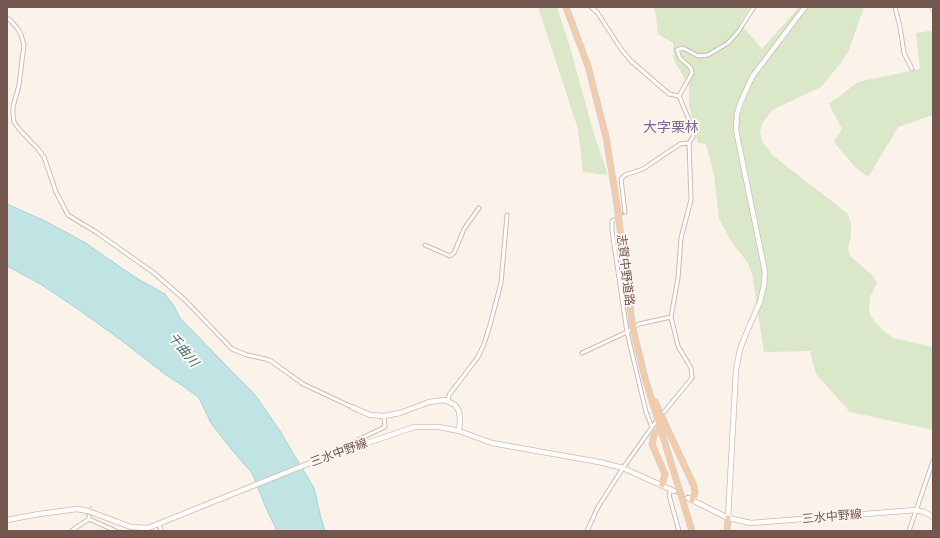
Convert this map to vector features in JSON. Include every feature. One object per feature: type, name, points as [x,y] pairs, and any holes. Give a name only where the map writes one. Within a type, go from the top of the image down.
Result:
[{"type":"main road","name":"志賀中野道路","points":[[566,7],[588,66],[606,137],[617,205],[632,323],[639,356],[692,531]]},
{"type":"main road","points":[[727,531],[736,370],[740,350],[760,302],[764,285],[764,272],[736,130],[737,114],[752,77],[805,7]]},
{"type":"main road","points":[[648,388],[692,482],[694,490],[690,499]]},
{"type":"main road","points":[[352,407],[370,415],[384,416],[400,413],[429,402],[445,400],[455,406],[459,411],[460,421],[458,431]]},
{"type":"main road","name":"三水中野線","points":[[7,520],[39,514],[77,510],[88,511],[131,527],[148,528],[315,461],[414,426],[439,427],[458,431],[492,443],[599,462],[623,468],[673,490]]},
{"type":"main road","points":[[660,428],[654,435],[652,444],[665,474],[662,485]]},
{"type":"main road","name":"三水中野線","points":[[690,499],[728,518],[751,523],[916,510],[933,517]]},
{"type":"street","points":[[591,7],[597,12],[621,49],[631,61],[669,94],[679,96]]},
{"type":"street","points":[[679,96],[692,73],[690,66],[680,58],[677,50],[683,48],[698,56],[708,55],[728,43],[738,32],[754,7]]},
{"type":"street","points":[[895,7],[900,26],[904,53],[912,69]]},
{"type":"street","points":[[7,18],[18,29],[24,45],[19,86],[13,107],[14,122],[18,129],[44,157],[56,192],[68,215],[96,232],[159,278],[185,300],[232,349],[247,356],[271,361],[303,384],[352,407]]},
{"type":"street","points":[[664,412],[692,378],[691,368],[678,346],[671,316],[678,278],[682,238],[691,200],[689,143],[693,137],[693,128],[679,96]]},
{"type":"street","points":[[626,212],[621,179],[624,175],[643,169],[680,144],[689,143]]},
{"type":"street","points":[[425,245],[450,256],[454,253],[464,229],[479,208]]},
{"type":"street","points":[[448,401],[449,395],[478,357],[490,326],[500,284],[507,215]]},
{"type":"street","points":[[614,220],[612,221],[612,231],[627,332],[646,412],[652,427]]},
{"type":"street","points":[[582,354],[627,332],[639,324],[671,316]]},
{"type":"street","points":[[348,450],[347,445],[385,427],[384,416]]},
{"type":"street","points":[[587,531],[598,506],[655,423]]},
{"type":"street","points":[[909,531],[933,461]]},
{"type":"street","points":[[673,490],[669,495],[679,531]]},
{"type":"street","points":[[71,531],[89,517],[116,531]]},
{"type":"street","points":[[159,524],[160,531]]},
{"type":"green space","points":[[538,7],[557,7],[572,54],[593,131],[608,175],[583,172],[578,129]]},
{"type":"green space","points":[[653,7],[750,7],[740,23],[762,49],[799,7],[864,7],[849,50],[840,64],[821,87],[772,110],[762,124],[760,132],[762,141],[772,155],[847,213],[851,223],[851,236],[848,249],[850,256],[872,275],[877,283],[870,297],[869,312],[874,321],[893,338],[933,347],[933,430],[850,412],[816,374],[810,351],[764,352],[752,274],[748,263],[731,241],[719,218],[714,175],[706,144],[698,143],[689,104],[689,86],[674,60],[673,43],[658,34],[656,14]]},
{"type":"green space","points":[[930,31],[933,34],[933,115],[898,127],[869,176],[865,175],[855,167],[834,142],[842,129],[829,104],[858,82],[920,69],[916,33]]},
{"type":"water","name":"千曲川","points":[[7,204],[45,221],[84,242],[138,279],[165,294],[174,306],[180,318],[256,396],[280,431],[314,488],[325,531],[277,531],[252,473],[211,423],[199,398],[79,310],[42,285],[7,266]]},
{"type":"tunnel","points":[[614,220],[625,212]]},
{"type":"tunnel","points":[[674,491],[688,498]]},
{"type":"tunnel","points":[[90,512],[91,506]]},
{"type":"district","name":"大字栗林","points":[[671,128]]}]
